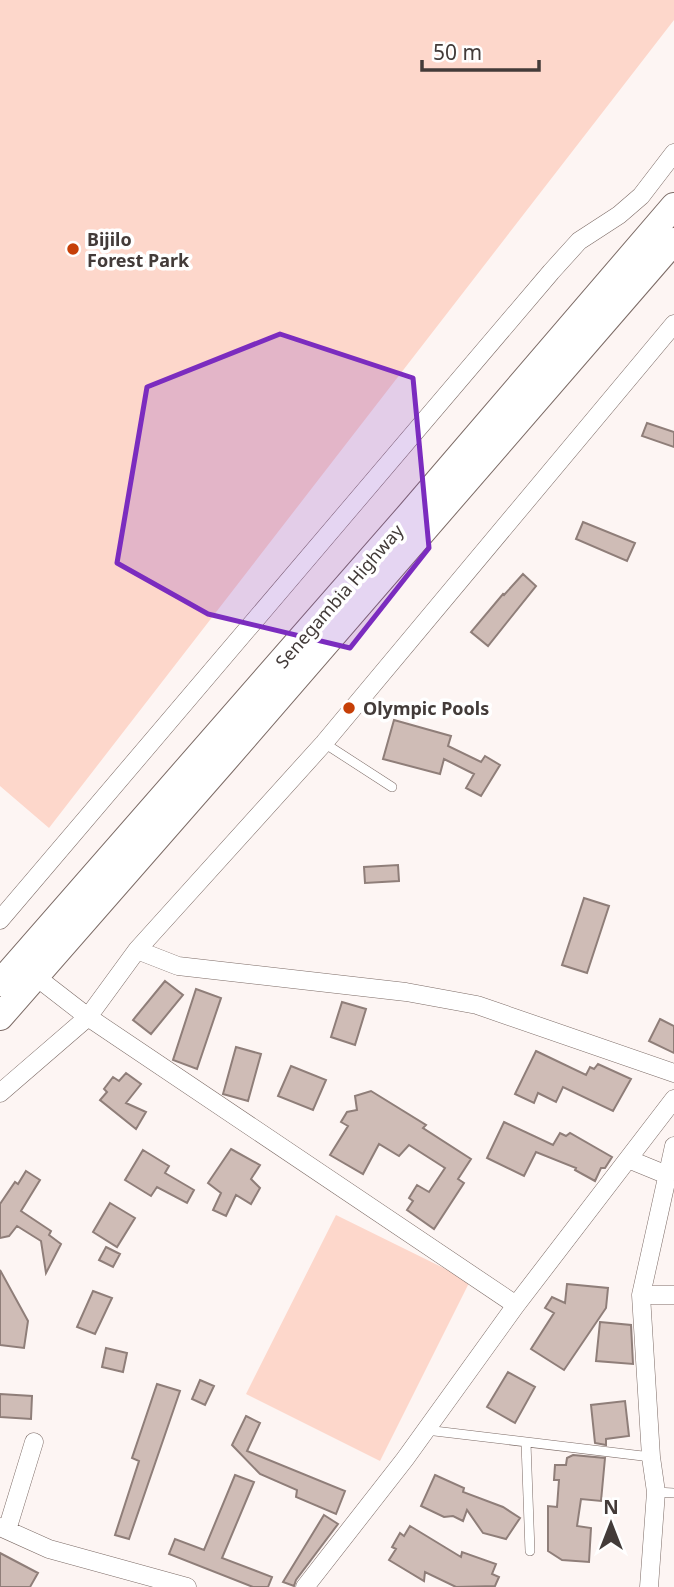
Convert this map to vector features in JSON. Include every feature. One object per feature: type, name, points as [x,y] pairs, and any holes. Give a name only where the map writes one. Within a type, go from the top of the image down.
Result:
[{"type":"main road","name":"Senegambia Highway","points":[[0,983],[409,515],[674,206]]},
{"type":"main road","name":"Senegambia Highway","points":[[0,1017],[674,241]]},
{"type":"street","points":[[0,920],[551,272],[579,241],[641,197],[674,153]]},
{"type":"street","points":[[0,1093],[88,1017],[137,950],[324,743],[674,324]]},
{"type":"street","points":[[137,950],[178,966],[406,992],[477,1005],[674,1073]]},
{"type":"street","points":[[35,976],[88,1017],[516,1305]]},
{"type":"street","points":[[305,1587],[405,1459],[516,1305],[674,1099]]},
{"type":"street","points":[[649,1587],[656,1492],[651,1457],[641,1295],[674,1146]]},
{"type":"street","points":[[628,1159],[667,1175]]},
{"type":"street","points":[[641,1295],[674,1294]]},
{"type":"street","points":[[34,1442],[4,1529],[49,1549],[187,1587]]},
{"type":"lane","points":[[324,743],[392,787]]},
{"type":"lane","points":[[425,1429],[651,1457]]},
{"type":"lane","points":[[526,1443],[530,1551]]},
{"type":"lane","points":[[656,1492],[674,1493]]},
{"type":"highlighted area","points":[[280,334],[413,378],[429,548],[350,648],[208,614],[117,563],[147,387]]},
{"type":"shaded area","points":[[0,0],[674,0],[674,20],[49,828],[0,786]]},
{"type":"shaded area","points":[[336,1215],[470,1281],[380,1461],[246,1394]]},
{"type":"building","points":[[647,423],[674,432],[674,447],[642,436]]},
{"type":"building","points":[[583,522],[635,543],[627,561],[576,539]]},
{"type":"building","points":[[523,574],[536,586],[488,646],[471,632]]},
{"type":"building","points":[[394,720],[451,736],[448,746],[481,762],[485,756],[500,765],[481,796],[466,788],[474,774],[444,759],[440,774],[383,759]]},
{"type":"building","points":[[398,865],[399,881],[365,883],[364,867]]},
{"type":"building","points":[[584,898],[609,906],[587,973],[562,965]]},
{"type":"building","points":[[165,981],[183,995],[151,1034],[133,1020]]},
{"type":"building","points":[[196,989],[221,998],[197,1069],[173,1060]]},
{"type":"building","points":[[342,1002],[366,1009],[355,1045],[331,1037]]},
{"type":"building","points":[[660,1019],[674,1026],[674,1053],[649,1041]]},
{"type":"building","points":[[236,1047],[261,1054],[248,1101],[223,1094]]},
{"type":"building","points":[[536,1051],[586,1075],[590,1067],[594,1069],[598,1064],[631,1079],[613,1111],[563,1087],[556,1102],[538,1093],[534,1103],[515,1094]]},
{"type":"building","points":[[291,1066],[326,1080],[313,1110],[278,1096]]},
{"type":"building","points":[[126,1073],[141,1084],[126,1103],[146,1112],[136,1129],[100,1100],[107,1092],[104,1089],[113,1077],[119,1081]]},
{"type":"building","points":[[371,1091],[426,1125],[423,1128],[471,1159],[458,1179],[464,1183],[434,1229],[407,1210],[413,1201],[409,1198],[417,1185],[429,1192],[445,1168],[409,1145],[399,1156],[379,1144],[363,1174],[330,1155],[348,1126],[341,1122],[347,1112],[357,1110],[355,1096]]},
{"type":"building","points":[[504,1122],[553,1145],[560,1133],[566,1136],[570,1133],[612,1157],[605,1168],[601,1168],[595,1181],[575,1170],[576,1168],[536,1152],[524,1176],[487,1158]]},
{"type":"building","points":[[231,1149],[260,1165],[251,1179],[260,1188],[251,1204],[236,1195],[226,1216],[213,1210],[221,1193],[208,1183]]},
{"type":"building","points":[[143,1150],[169,1166],[165,1173],[194,1190],[187,1203],[157,1187],[151,1196],[125,1180]]},
{"type":"building","points":[[26,1171],[40,1180],[21,1211],[51,1231],[49,1235],[61,1244],[46,1273],[41,1241],[17,1226],[9,1236],[0,1238],[0,1204]]},
{"type":"building","points":[[110,1203],[135,1218],[117,1247],[93,1232]]},
{"type":"building","points":[[106,1247],[120,1254],[113,1267],[99,1260]]},
{"type":"building","points":[[0,1270],[28,1321],[24,1348],[0,1345]]},
{"type":"building","points":[[567,1284],[608,1288],[606,1308],[564,1370],[531,1349],[554,1313],[545,1308],[552,1297],[565,1303]]},
{"type":"building","points":[[93,1291],[112,1298],[95,1334],[77,1327]]},
{"type":"building","points":[[600,1322],[631,1325],[633,1364],[596,1361]]},
{"type":"building","points":[[106,1348],[127,1353],[123,1372],[102,1367]]},
{"type":"building","points":[[508,1372],[535,1387],[515,1423],[487,1407]]},
{"type":"building","points":[[200,1380],[214,1386],[205,1405],[192,1399]]},
{"type":"building","points":[[157,1384],[180,1391],[129,1539],[115,1535],[139,1461],[132,1458]]},
{"type":"building","points":[[0,1394],[32,1396],[31,1419],[0,1417]]},
{"type":"building","points":[[625,1401],[629,1436],[606,1439],[606,1445],[595,1443],[591,1405]]},
{"type":"building","points":[[246,1416],[260,1423],[247,1451],[345,1491],[336,1514],[296,1497],[297,1490],[260,1474],[232,1445]]},
{"type":"building","points":[[573,1455],[605,1458],[601,1501],[581,1499],[577,1526],[591,1528],[589,1562],[562,1560],[548,1551],[548,1506],[557,1507],[559,1480],[554,1480],[555,1465],[566,1465],[567,1458]]},
{"type":"building","points":[[235,1475],[254,1482],[222,1558],[272,1577],[268,1587],[253,1587],[169,1554],[175,1539],[204,1550]]},
{"type":"building","points":[[435,1475],[464,1488],[463,1492],[503,1507],[520,1518],[506,1539],[483,1533],[467,1510],[463,1521],[453,1516],[444,1517],[421,1506]]},
{"type":"building","points":[[324,1515],[338,1524],[294,1586],[283,1582]]},
{"type":"building","points":[[410,1526],[461,1557],[462,1552],[496,1564],[492,1574],[499,1577],[495,1586],[456,1587],[425,1572],[424,1581],[389,1560],[396,1549],[392,1547],[400,1533],[404,1536]]},
{"type":"building","points":[[0,1553],[38,1573],[30,1587],[0,1587]]},
{"type":"place","name":"Bijilo Forest Park","points":[[73,249]]},
{"type":"place","name":"Olympic Pools","points":[[349,708]]}]
